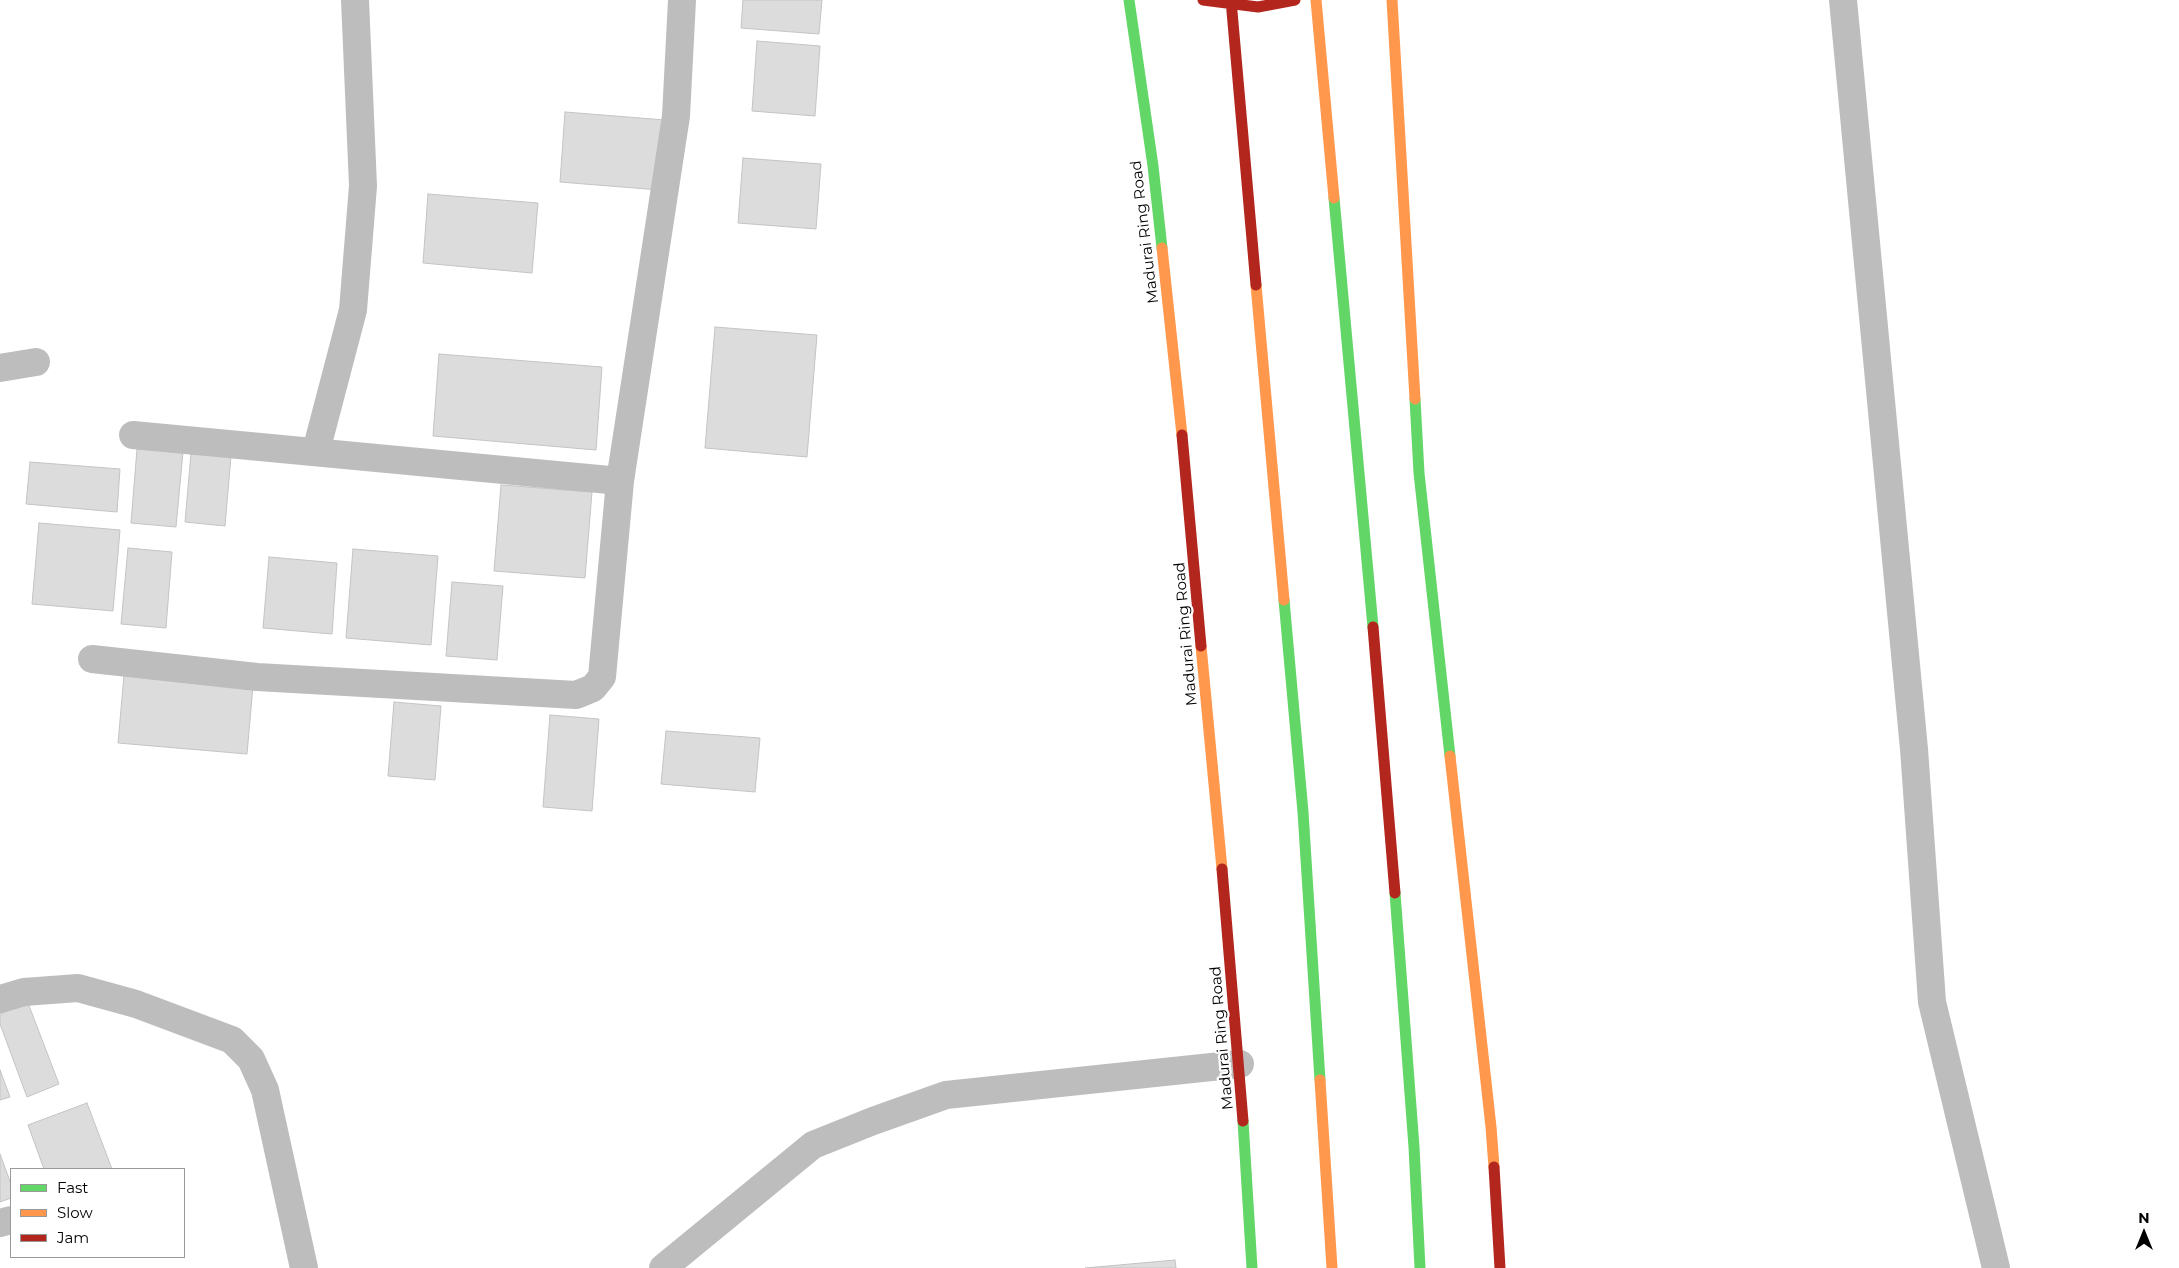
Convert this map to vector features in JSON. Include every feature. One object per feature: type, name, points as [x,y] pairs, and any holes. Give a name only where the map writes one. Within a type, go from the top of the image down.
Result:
[{"type":"highway","name":"Madurai Ring Road","points":[[1129,0],[1153,166],[1175,360],[1240,1064],[1252,1268]]},
{"type":"highway","points":[[1203,0],[1258,7],[1295,0]]},
{"type":"highway","points":[[1231,0],[1277,536],[1303,812],[1332,1268]]},
{"type":"highway","points":[[1316,0],[1389,807],[1414,1147],[1420,1268]]},
{"type":"highway","points":[[1392,0],[1419,473],[1491,1127],[1500,1268]]},
{"type":"street","points":[[316,451],[353,310],[363,186],[355,0]]},
{"type":"street","points":[[92,659],[257,676],[576,695],[593,688],[602,676],[620,481],[676,116],[682,0]]},
{"type":"street","points":[[1843,0],[1914,749],[1932,1002],[1996,1268]]},
{"type":"street","points":[[0,368],[36,362]]},
{"type":"street","points":[[133,435],[620,481]]},
{"type":"street","points":[[0,999],[24,992],[78,988],[136,1004],[232,1040],[251,1059],[265,1090],[304,1268]]},
{"type":"street","points":[[663,1268],[813,1145],[873,1120],[946,1095],[1240,1064]]},
{"type":"building","points":[[743,0],[822,0],[819,34],[741,28]]},
{"type":"building","points":[[757,41],[820,46],[815,116],[752,111]]},
{"type":"building","points":[[565,112],[665,120],[659,190],[560,182]]},
{"type":"building","points":[[743,158],[821,164],[816,229],[738,223]]},
{"type":"building","points":[[428,194],[538,203],[532,273],[423,263]]},
{"type":"building","points":[[715,327],[817,335],[807,457],[705,448]]},
{"type":"building","points":[[439,354],[602,367],[596,450],[433,436]]},
{"type":"building","points":[[137,449],[183,452],[176,527],[131,523]]},
{"type":"building","points":[[191,453],[231,456],[225,526],[185,522]]},
{"type":"building","points":[[30,462],[120,469],[117,512],[26,504]]},
{"type":"building","points":[[501,485],[592,492],[585,578],[494,571]]},
{"type":"building","points":[[39,523],[120,530],[113,611],[32,604]]},
{"type":"building","points":[[128,548],[172,552],[166,628],[121,624]]},
{"type":"building","points":[[353,549],[438,556],[431,645],[346,638]]},
{"type":"building","points":[[269,557],[337,563],[332,634],[263,628]]},
{"type":"building","points":[[452,582],[503,586],[497,660],[446,656]]},
{"type":"building","points":[[124,675],[253,686],[247,754],[118,743]]},
{"type":"building","points":[[394,702],[441,706],[435,780],[388,776]]},
{"type":"building","points":[[550,715],[599,719],[592,811],[543,807]]},
{"type":"building","points":[[666,731],[760,738],[755,792],[661,784]]},
{"type":"building","points":[[28,1003],[59,1084],[27,1097],[0,1024],[0,1014]]},
{"type":"building","points":[[0,1070],[10,1097],[0,1100]]},
{"type":"building","points":[[87,1103],[112,1168],[44,1168],[28,1125]]},
{"type":"building","points":[[0,1154],[10,1181],[10,1198],[0,1202]]},
{"type":"building","points":[[1175,1260],[1176,1268],[1085,1268]]},
{"type":"traffic: fast","points":[[1129,0],[1153,166],[1162,248]]},
{"type":"traffic: fast","points":[[1334,198],[1373,627]]},
{"type":"traffic: fast","points":[[1415,399],[1419,473],[1450,756]]},
{"type":"traffic: fast","points":[[1284,600],[1303,812],[1320,1080]]},
{"type":"traffic: fast","points":[[1395,893],[1414,1147],[1420,1268]]},
{"type":"traffic: fast","points":[[1243,1121],[1252,1268]]},
{"type":"traffic: slow","points":[[1316,0],[1334,198]]},
{"type":"traffic: slow","points":[[1392,0],[1415,399]]},
{"type":"traffic: slow","points":[[1162,248],[1182,435]]},
{"type":"traffic: slow","points":[[1256,285],[1284,600]]},
{"type":"traffic: slow","points":[[1201,646],[1222,869]]},
{"type":"traffic: slow","points":[[1450,756],[1494,1167]]},
{"type":"traffic: slow","points":[[1320,1080],[1332,1268]]},
{"type":"traffic: jam","points":[[1203,0],[1258,7],[1295,0]]},
{"type":"traffic: jam","points":[[1231,0],[1256,285]]},
{"type":"traffic: jam","points":[[1182,435],[1201,646]]},
{"type":"traffic: jam","points":[[1373,627],[1395,893]]},
{"type":"traffic: jam","points":[[1222,869],[1243,1121]]},
{"type":"traffic: jam","points":[[1494,1167],[1500,1268]]}]
